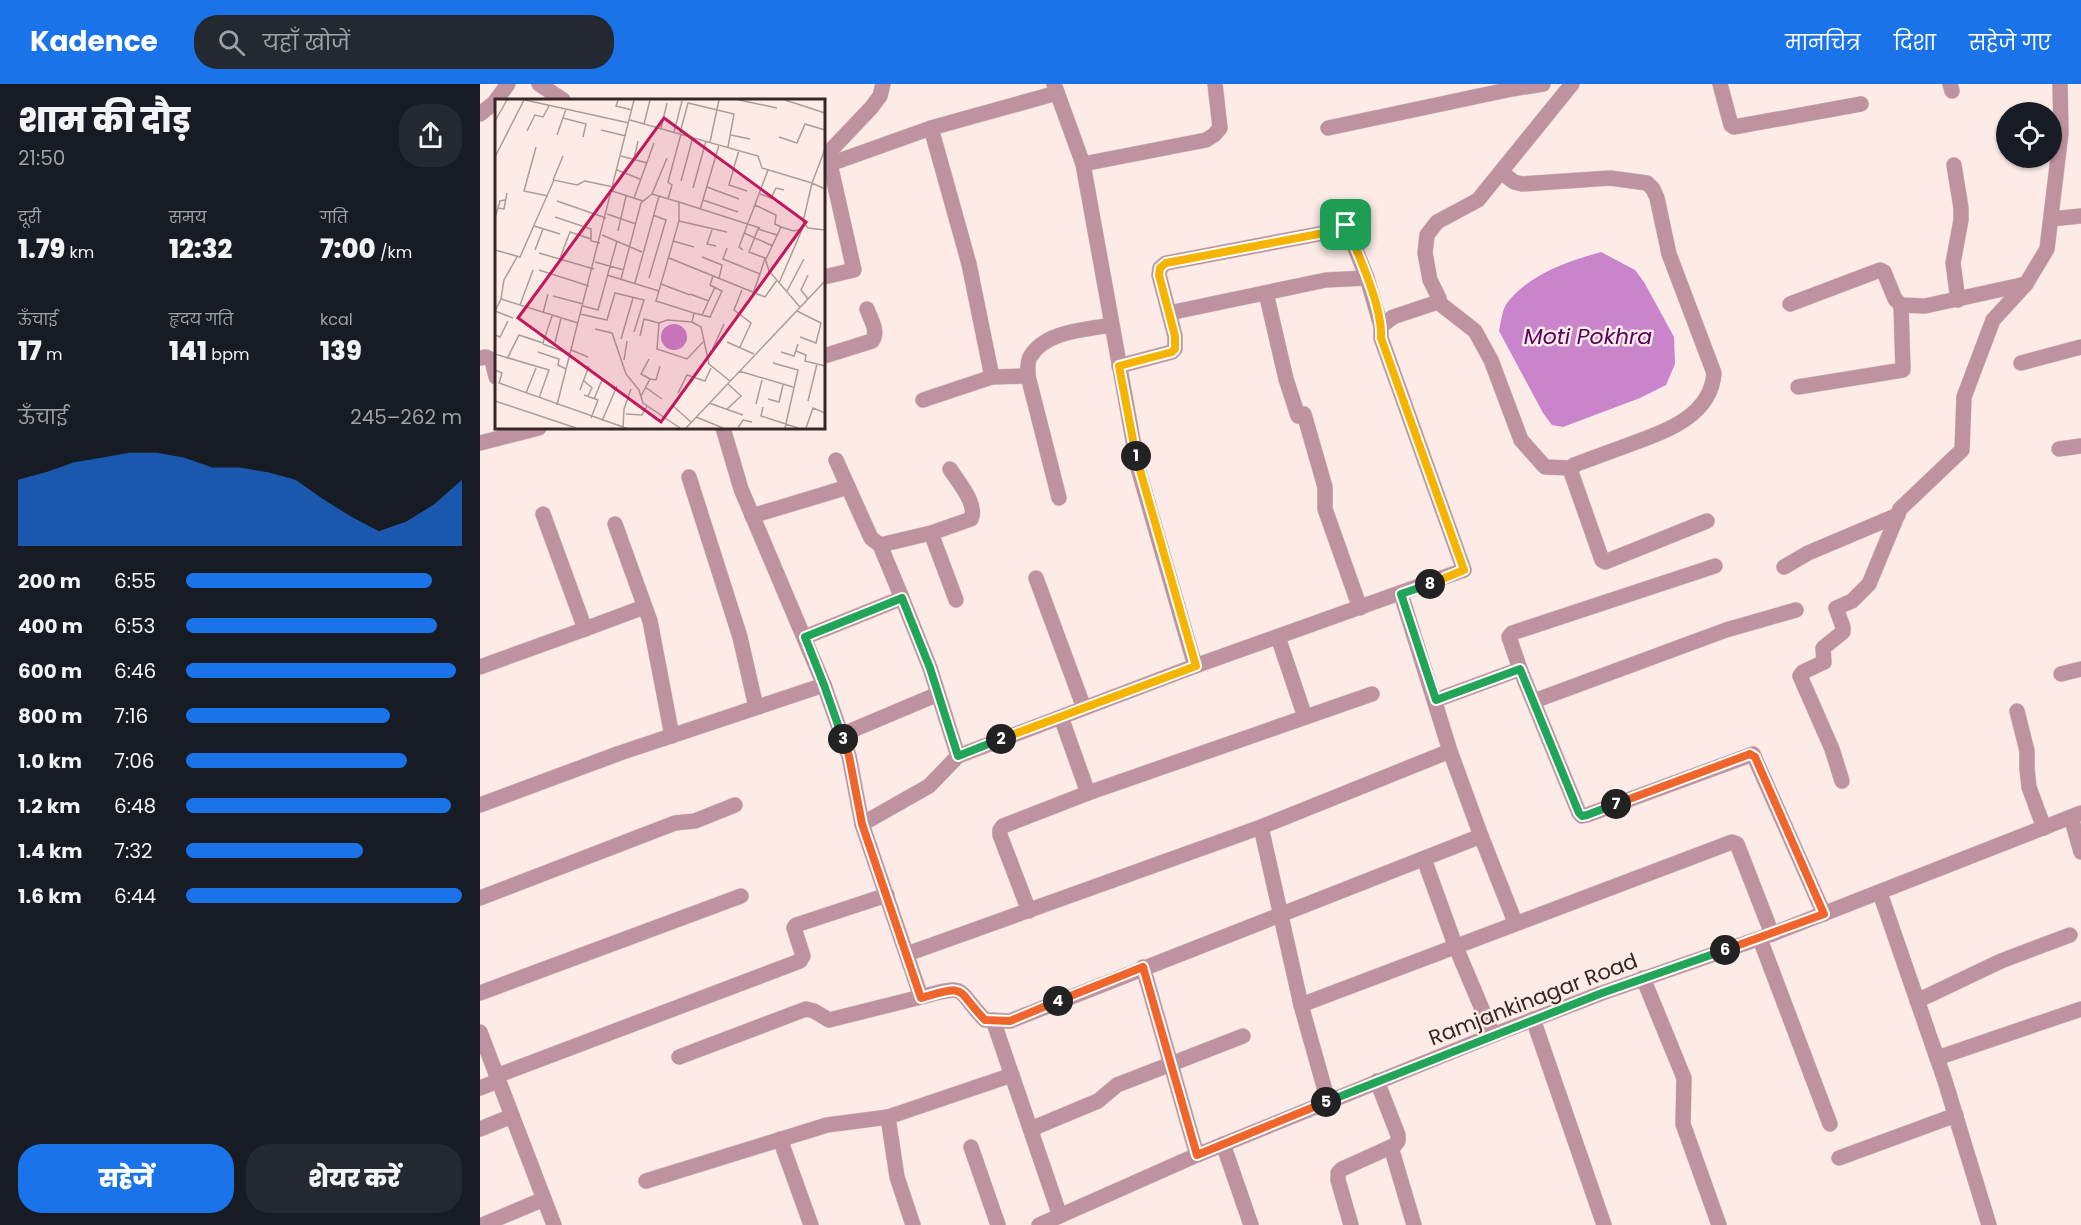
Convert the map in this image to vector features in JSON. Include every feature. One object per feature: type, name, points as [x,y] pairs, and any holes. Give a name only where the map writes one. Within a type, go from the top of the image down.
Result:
[{"type":"street","points":[[498,99],[508,84]]},
{"type":"street","points":[[539,84],[562,99]]},
{"type":"street","points":[[828,157],[871,108],[880,96],[883,84]]},
{"type":"street","points":[[1083,164],[1206,140],[1220,128],[1215,84]]},
{"type":"street","points":[[1328,128],[1543,84]]},
{"type":"street","points":[[1438,302],[1439,298],[1430,280],[1425,254],[1427,235],[1437,222],[1478,201],[1572,84]]},
{"type":"street","points":[[1720,84],[1731,125],[1734,127],[1861,104]]},
{"type":"street","points":[[1842,781],[1832,749],[1800,676],[1803,672],[1824,662],[1823,648],[1843,632],[1844,627],[1836,608],[1852,601],[1869,584],[1900,509],[1962,450],[1964,397],[1993,320],[2026,284],[2046,249],[2061,133],[2060,84]]},
{"type":"street","points":[[828,157],[1056,89],[1083,164],[1138,468],[1196,666]]},
{"type":"street","points":[[480,114],[495,103]]},
{"type":"street","points":[[931,128],[969,264],[992,377]]},
{"type":"street","points":[[825,277],[854,270],[828,157]]},
{"type":"street","points":[[1954,165],[1961,208],[1953,263],[1958,300]]},
{"type":"street","points":[[1438,302],[1475,331],[1491,360],[1521,440],[1545,467],[1571,468],[1672,429],[1702,404],[1710,392],[1714,373],[1669,255],[1653,189],[1647,183],[1610,178],[1522,184],[1514,182],[1501,172]]},
{"type":"street","points":[[2051,219],[2081,216]]},
{"type":"street","points":[[862,824],[929,786],[958,756],[1196,666],[1459,574],[1464,570],[1381,338],[1382,326],[1346,225],[1329,232],[1166,263],[1160,268],[1159,275],[1175,336],[1174,351],[1119,366]]},
{"type":"street","points":[[1790,304],[1880,270],[1884,272],[1895,299],[1901,305],[1904,370],[1798,387]]},
{"type":"street","points":[[1169,313],[1326,280],[1366,278]]},
{"type":"street","points":[[1901,305],[1925,306],[2026,284]]},
{"type":"street","points":[[1266,293],[1286,379],[1301,415],[1325,487],[1325,509],[1360,608]]},
{"type":"street","points":[[1382,326],[1394,317],[1438,302]]},
{"type":"street","points":[[825,356],[872,341],[876,334],[867,309]]},
{"type":"street","points":[[1059,498],[1028,376],[1028,359],[1037,348],[1053,337],[1112,325]]},
{"type":"street","points":[[2021,363],[2081,347]]},
{"type":"street","points":[[480,358],[486,357],[492,360],[495,373]]},
{"type":"street","points":[[922,400],[992,377],[1028,376]]},
{"type":"street","points":[[480,443],[511,431],[530,429]]},
{"type":"street","points":[[723,429],[741,489],[805,637],[849,756],[862,824],[921,998]]},
{"type":"street","points":[[2059,449],[2081,446]]},
{"type":"street","points":[[836,460],[871,538],[880,545],[902,598],[938,694],[958,756]]},
{"type":"street","points":[[1571,468],[1602,560],[1605,562],[1707,521]]},
{"type":"street","points":[[880,545],[931,533],[971,519],[974,513],[972,505],[950,469]]},
{"type":"street","points":[[689,477],[740,638],[756,707]]},
{"type":"street","points":[[752,516],[848,487]]},
{"type":"street","points":[[543,514],[585,629]]},
{"type":"street","points":[[1784,567],[1808,553],[1898,515]]},
{"type":"street","points":[[615,524],[650,621],[672,736]]},
{"type":"street","points":[[931,533],[956,600]]},
{"type":"street","points":[[1715,566],[1512,633],[1509,637],[1520,669],[1582,816],[1753,754],[1824,914]]},
{"type":"street","points":[[1036,578],[1084,708]]},
{"type":"street","points":[[1401,594],[1436,700],[1450,752],[1515,922]]},
{"type":"street","points":[[805,637],[902,598]]},
{"type":"street","points":[[480,668],[644,607]]},
{"type":"street","points":[[1534,701],[1726,630],[1796,610]]},
{"type":"street","points":[[1278,637],[1305,717]]},
{"type":"street","points":[[1436,700],[1520,669]]},
{"type":"street","points":[[2061,675],[2081,669]]},
{"type":"street","points":[[480,805],[620,753],[824,685]]},
{"type":"street","points":[[841,735],[938,694]]},
{"type":"street","points":[[1029,911],[1000,835],[1003,826],[1372,694]]},
{"type":"street","points":[[2017,711],[2027,751],[2029,787],[2044,828]]},
{"type":"street","points":[[1060,717],[1088,794]]},
{"type":"street","points":[[907,954],[1261,827],[1450,752]]},
{"type":"street","points":[[480,898],[675,822],[695,821],[735,805]]},
{"type":"street","points":[[2076,815],[2081,852]]},
{"type":"street","name":"Ramjankinagar Road","points":[[1039,1225],[1223,1144],[1533,1019],[1766,936],[2076,815]]},
{"type":"street","points":[[1261,827],[1301,1005],[1328,1101]]},
{"type":"street","points":[[679,1057],[806,1009],[829,1020],[951,989],[965,994],[985,1020],[1010,1021],[1481,836]]},
{"type":"street","points":[[1301,1005],[1515,922],[1735,842],[1830,1124]]},
{"type":"street","points":[[1424,859],[1455,945],[1493,1035]]},
{"type":"street","points":[[1880,893],[1956,1115],[1989,1225]]},
{"type":"street","points":[[480,1088],[497,1079],[800,961],[803,956],[794,928],[796,925],[887,895]]},
{"type":"street","points":[[480,993],[741,896]]},
{"type":"street","points":[[1917,1001],[2001,961],[2070,935]]},
{"type":"street","points":[[1143,967],[1197,1155]]},
{"type":"street","points":[[1643,978],[1684,1078],[1683,1124],[1719,1225]]},
{"type":"street","points":[[1937,1058],[2081,1009]]},
{"type":"street","points":[[1533,1019],[1604,1225]]},
{"type":"street","points":[[993,1020],[1060,1216]]},
{"type":"street","points":[[480,1032],[554,1225]]},
{"type":"street","points":[[1031,1129],[1098,1101],[1117,1086],[1243,1036]]},
{"type":"street","points":[[646,1182],[827,1125],[888,1117],[1012,1075]]},
{"type":"street","points":[[1351,1225],[1338,1173],[1342,1169],[1391,1147],[1398,1141],[1398,1135],[1377,1081]]},
{"type":"street","points":[[1839,1158],[1956,1115]]},
{"type":"street","points":[[480,1129],[512,1116]]},
{"type":"street","points":[[888,1117],[897,1177],[913,1225]]},
{"type":"street","points":[[780,1139],[808,1224]]},
{"type":"street","points":[[1223,1144],[1251,1225]]},
{"type":"street","points":[[971,1147],[998,1225]]},
{"type":"street","points":[[1391,1147],[1414,1225]]},
{"type":"street","points":[[482,1225],[544,1199]]},
{"type":"water","name":"Moti Pokhra","points":[[1601,252],[1635,270],[1644,282],[1674,337],[1675,364],[1666,385],[1640,398],[1563,427],[1552,425],[1543,413],[1499,331],[1503,313],[1507,303],[1516,293],[1537,277],[1549,270]]},
{"type":"route","points":[[1346,225],[1382,326],[1381,338],[1464,570],[1459,574],[1401,594],[1436,700],[1520,669],[1582,816],[1753,754],[1824,914],[1602,993],[1197,1155],[1143,967],[1010,1021],[985,1020],[965,994],[958,990],[951,989],[921,998],[862,824],[849,756],[805,637],[902,598],[930,668],[958,756],[1196,666],[1138,468],[1119,366],[1172,352],[1175,349],[1175,336],[1159,275],[1160,268],[1166,263],[1329,232],[1346,225]]}]
